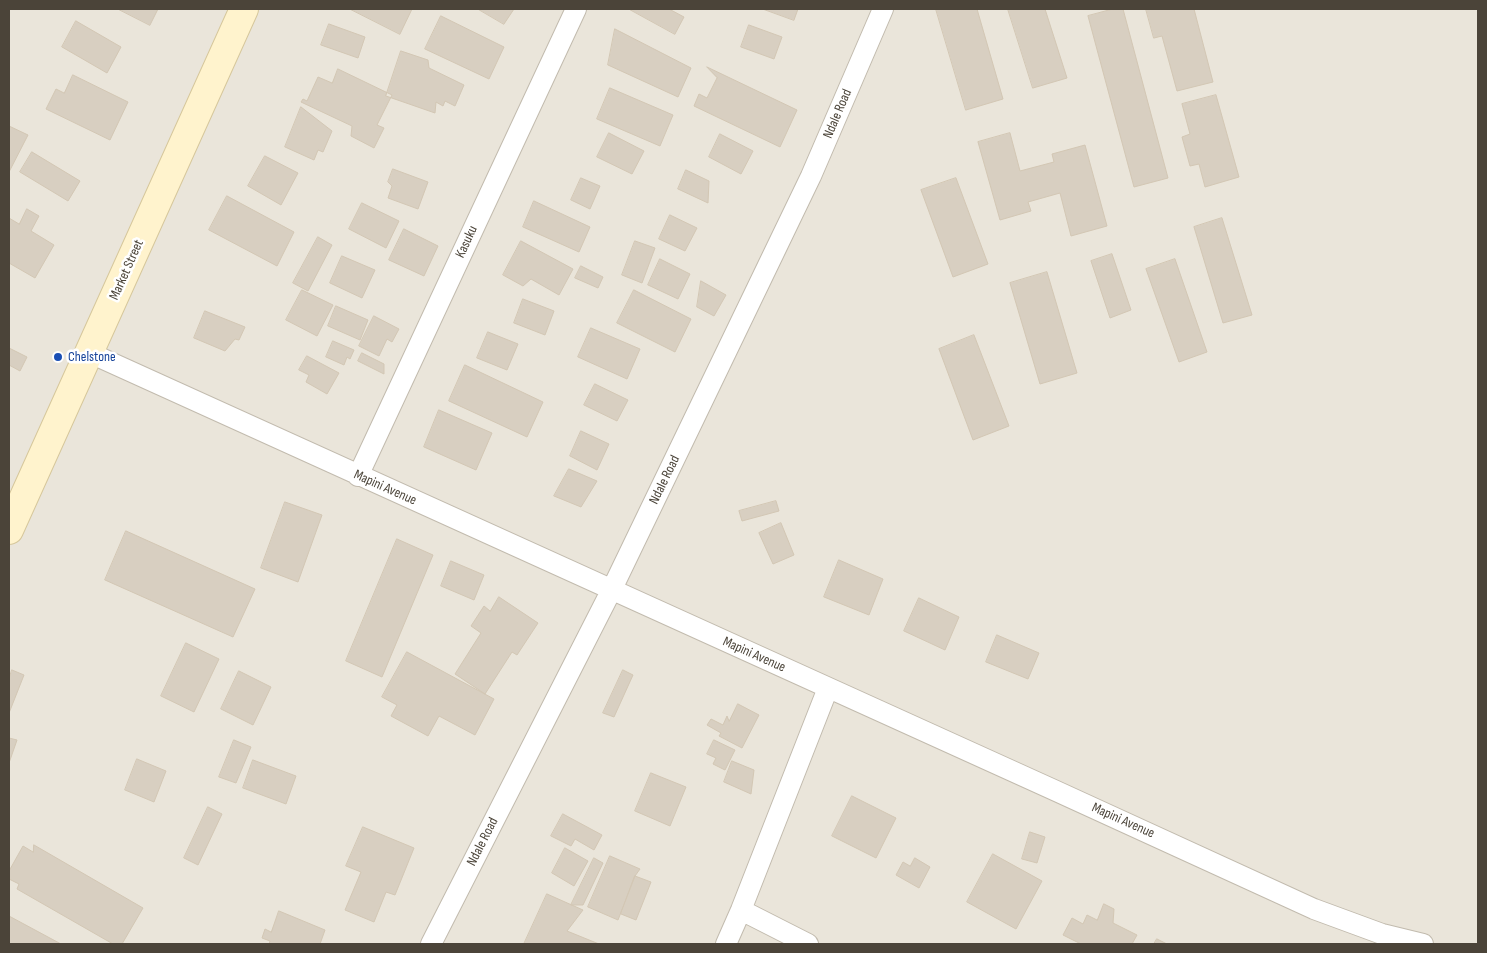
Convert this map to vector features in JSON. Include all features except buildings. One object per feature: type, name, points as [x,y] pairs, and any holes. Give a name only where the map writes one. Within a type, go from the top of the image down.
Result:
[{"type":"street","name":"Market Street","points":[[9,530],[244,9]]},
{"type":"street","name":"Kasuku","points":[[358,476],[576,9]]},
{"type":"street","name":"Ndale Road","points":[[431,944],[611,591],[811,176],[883,9]]},
{"type":"street","name":"Mapini Avenue","points":[[90,353],[1314,909],[1382,934],[1423,944]]},
{"type":"street","points":[[726,944],[828,688]]},
{"type":"street","points":[[741,910],[808,944]]},
{"type":"shaded area","points":[[9,9],[1478,9],[1478,944],[9,944]]},
{"type":"place","name":"Chelstone","points":[[58,357]]}]
